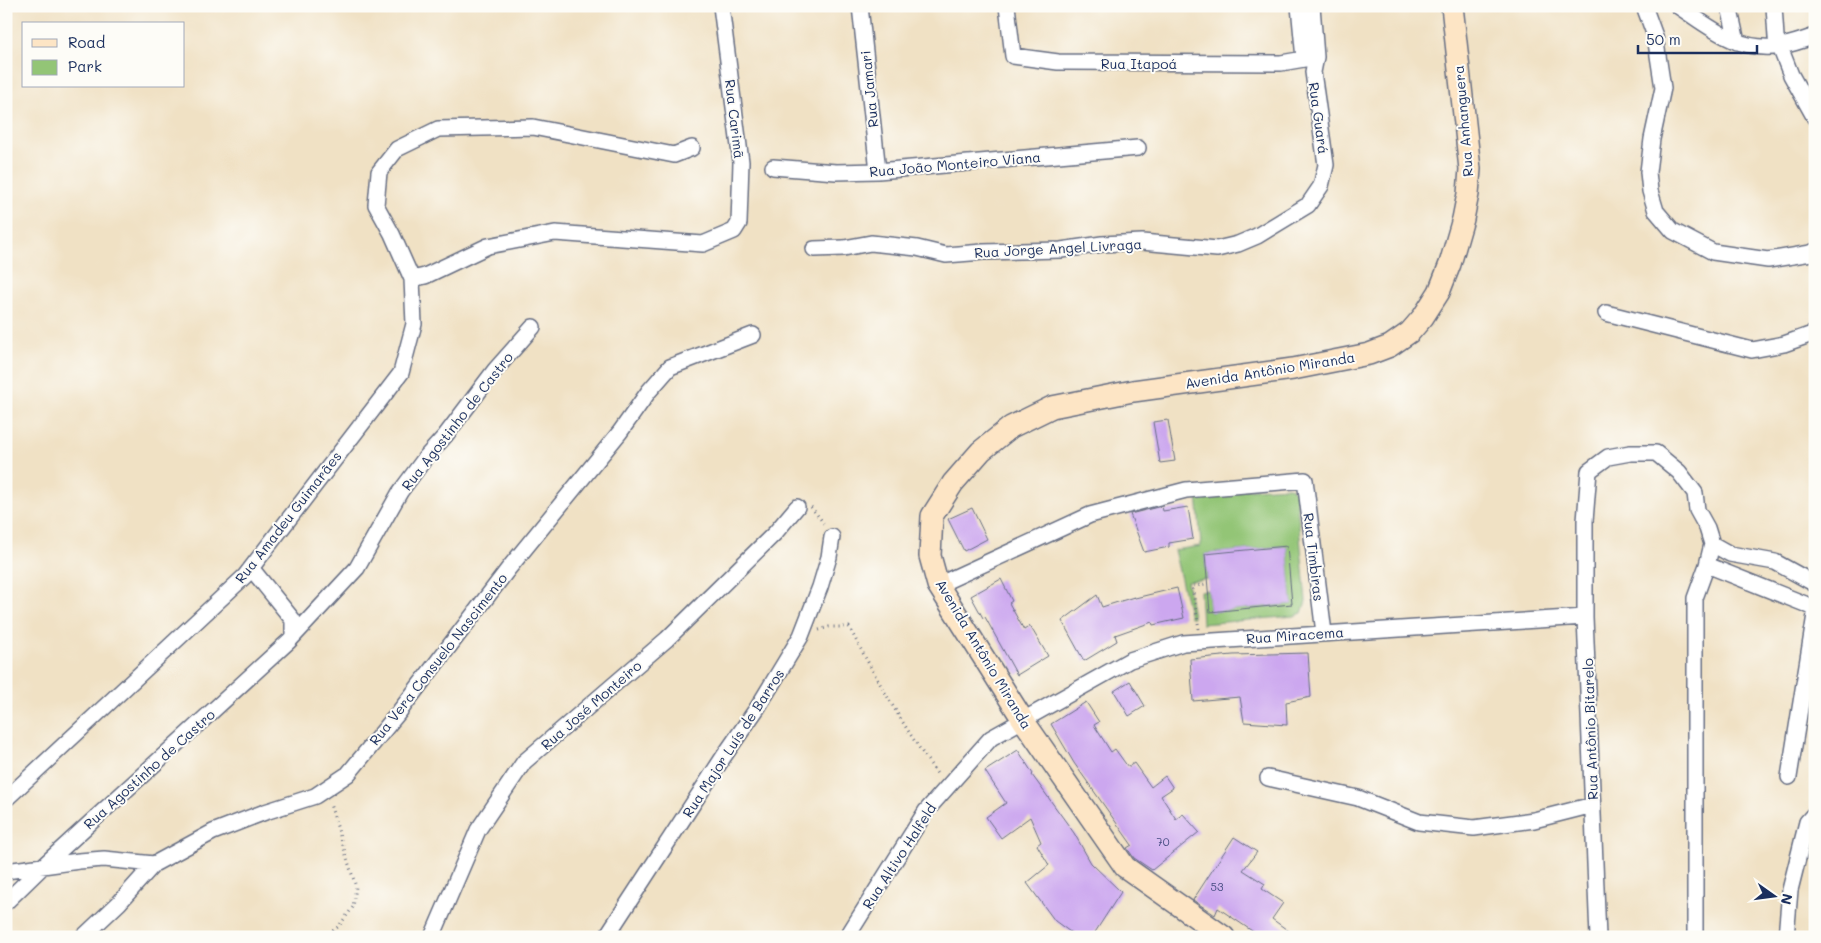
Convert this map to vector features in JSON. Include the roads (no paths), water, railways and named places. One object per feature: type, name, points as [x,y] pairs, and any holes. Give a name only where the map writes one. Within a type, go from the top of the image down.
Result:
[{"type":"street","name":"Rua Carimã","points":[[412,279],[425,276],[488,246],[555,233],[703,244],[734,231],[739,223],[741,162],[721,6]]},
{"type":"street","name":"Rua Jamari","points":[[860,6],[878,171]]},
{"type":"street","name":"Rua Itapoá","points":[[1007,6],[1013,56],[1058,62],[1311,63]]},
{"type":"street","points":[[1299,6],[1311,63]]},
{"type":"street","points":[[1311,63],[1312,6]]},
{"type":"street","name":"Rua Anhanguera","points":[[1423,317],[1439,292],[1450,264],[1468,194],[1470,169],[1452,6]]},
{"type":"street","points":[[1644,6],[1655,36],[1663,88],[1652,140],[1648,172],[1650,191],[1656,211],[1673,232],[1713,252],[1768,260],[1815,250]]},
{"type":"street","points":[[1678,6],[1722,36],[1749,46],[1780,46],[1815,36]]},
{"type":"street","points":[[1729,6],[1737,42]]},
{"type":"street","points":[[1774,6],[1776,37],[1791,75],[1815,118]]},
{"type":"street","name":"Rua Guará","points":[[1311,63],[1326,165]]},
{"type":"street","name":"Rua Amadeu Guimarães","points":[[6,799],[245,576],[401,373],[414,324],[412,279],[392,234],[376,205],[379,172],[397,149],[438,130],[533,127],[674,155],[692,148]]},
{"type":"street","name":"Rua João Monteiro Viana","points":[[772,167],[836,172],[878,171],[1138,148]]},
{"type":"street","name":"Rua Jorge Angel Livraga","points":[[814,250],[844,248],[871,243],[917,248],[946,255],[1061,250],[1102,244],[1142,242],[1217,249],[1238,244],[1257,236],[1308,205],[1321,186],[1326,165]]},
{"type":"street","points":[[1606,313],[1752,350],[1784,344],[1815,333]]},
{"type":"street","name":"Avenida Antônio Miranda","points":[[1224,937],[1125,867],[1023,720],[938,585],[930,556],[932,516],[953,483],[981,451],[1011,426],[1052,407],[1133,391],[1293,369],[1368,354],[1390,346],[1410,332],[1423,317]]},
{"type":"street","name":"Rua Agostinho de Castro","points":[[6,902],[293,636],[357,568],[400,492],[495,370],[533,327]]},
{"type":"street","name":"Rua Vera Consuelo Nascimento","points":[[83,937],[119,903],[154,864],[213,832],[265,812],[315,796],[348,774],[509,568],[620,432],[649,390],[670,366],[753,335]]},
{"type":"street","name":"Rua Antônio Bitarelo","points":[[1598,937],[1585,617],[1585,521],[1589,471],[1608,457],[1630,453],[1656,453],[1679,472],[1695,493],[1697,510],[1707,528],[1712,544]]},
{"type":"street","name":"Rua Timbiras","points":[[938,585],[1090,515],[1186,490],[1305,480],[1324,633]]},
{"type":"street","name":"Rua José Monteiro","points":[[432,937],[478,830],[524,762],[666,639],[775,533],[797,507]]},
{"type":"street","name":"Rua Major Luís de Barros","points":[[606,937],[758,707],[802,636],[820,587],[829,557],[832,537]]},
{"type":"street","points":[[1695,937],[1696,598],[1712,544],[1730,554],[1775,562],[1815,584]]},
{"type":"street","points":[[1707,565],[1815,608]]},
{"type":"street","points":[[251,568],[293,620],[293,636]]},
{"type":"street","points":[[1789,776],[1815,615]]},
{"type":"street","name":"Rua Miracema","points":[[1023,720],[1130,660],[1183,643],[1585,617]]},
{"type":"street","name":"Rua Altivo Halfeld","points":[[847,937],[926,811],[991,738],[1023,720]]},
{"type":"street","points":[[1268,778],[1358,798],[1419,822],[1474,828],[1534,820],[1593,805]]},
{"type":"street","points":[[1786,937],[1790,890],[1807,822],[1815,813]]},
{"type":"street","points":[[6,871],[104,859],[154,864]]}]
